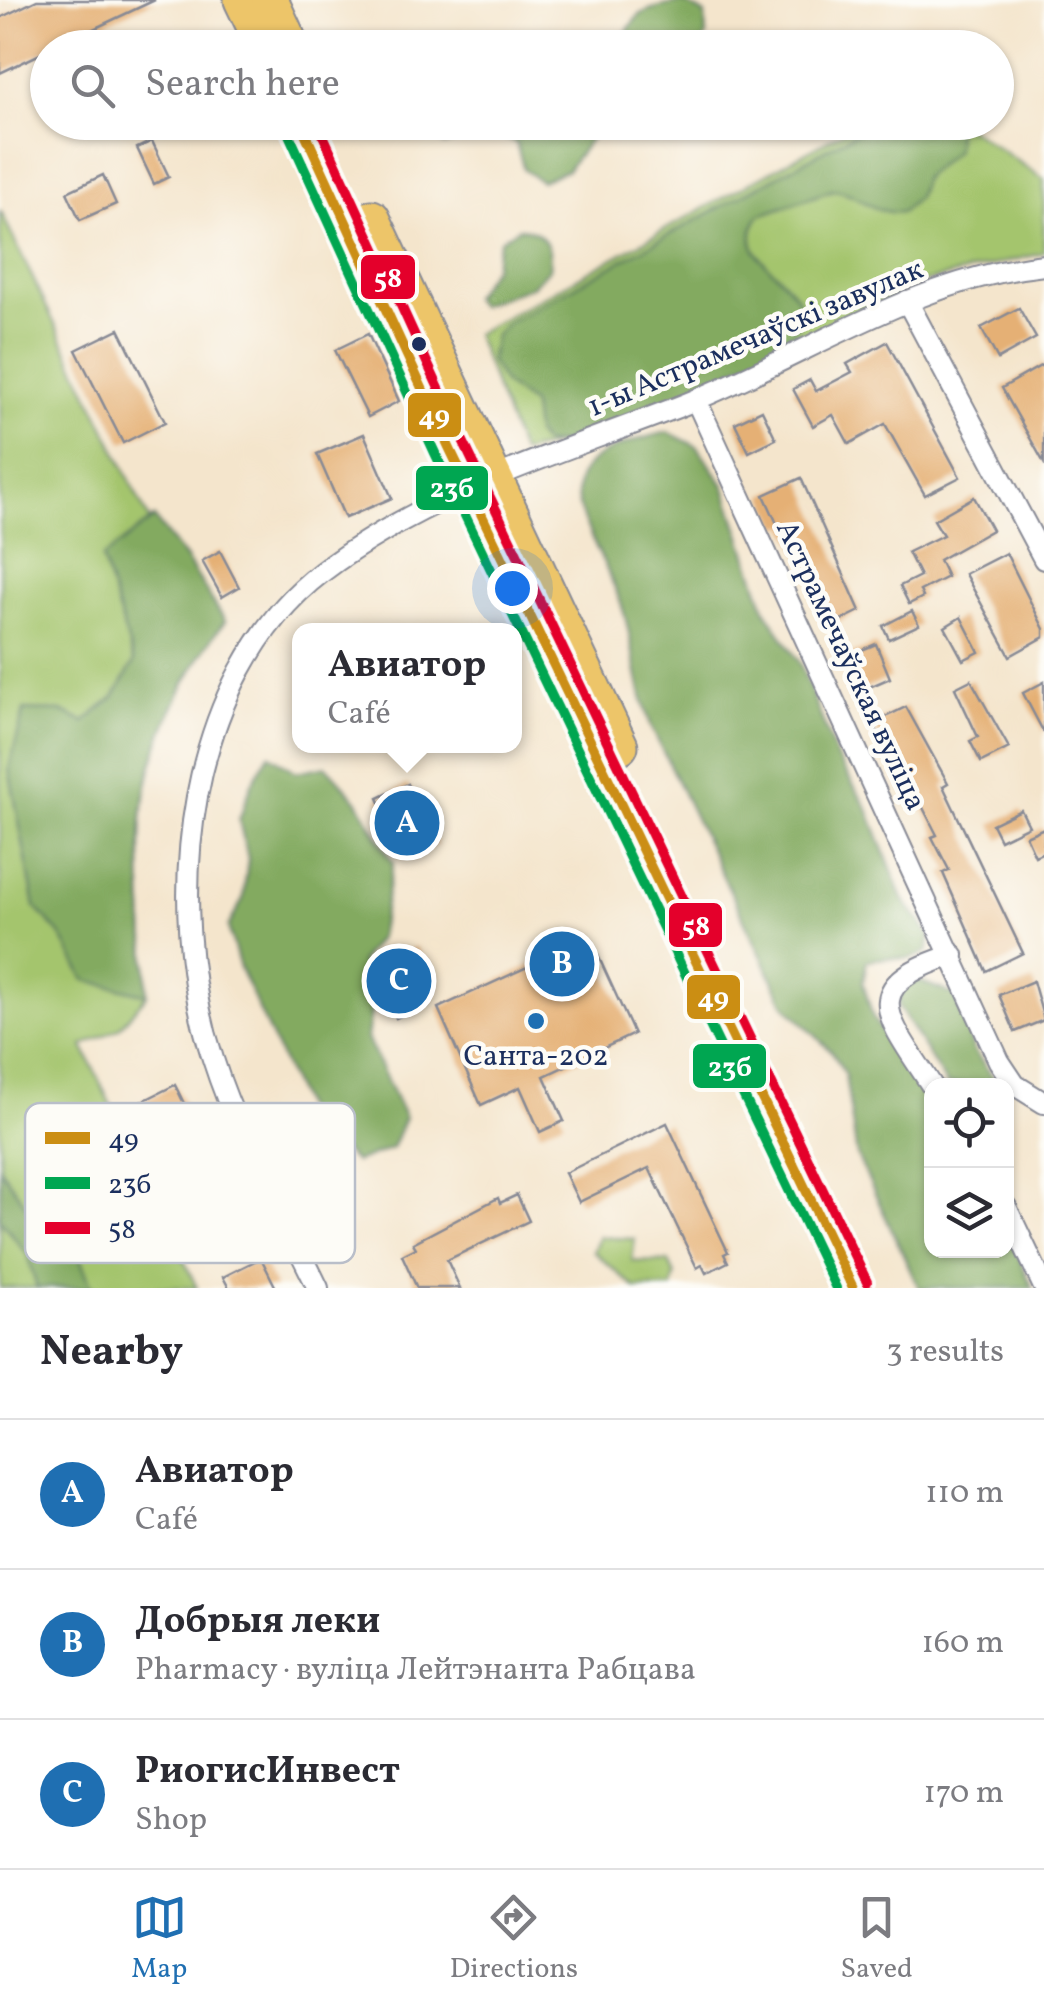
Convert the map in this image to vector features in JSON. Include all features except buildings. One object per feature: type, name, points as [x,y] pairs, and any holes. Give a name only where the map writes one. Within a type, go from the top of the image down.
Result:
[{"type":"highway","points":[[242,0],[256,30]]},
{"type":"highway","points":[[270,0],[284,30]]},
{"type":"highway","points":[[309,140],[878,1288]]},
{"type":"highway","points":[[335,140],[482,484],[853,1288]]},
{"type":"street","name":"1-ы Астрамечаўскі завулак","points":[[229,1103],[201,1014],[191,896],[197,787],[208,742],[241,669],[296,594],[360,546],[482,484],[696,400],[907,301],[958,283],[1044,265]]},
{"type":"street","points":[[907,301],[1044,559]]},
{"type":"street","name":"Астрамечаўская вуліца","points":[[696,400],[1006,1075],[1024,1094],[1044,1102]]},
{"type":"street","points":[[927,1078],[896,1028],[888,1003],[892,987],[912,968],[952,955]]},
{"type":"street","points":[[1014,1224],[1044,1287]]},
{"type":"street","name":"1-ы Астрамечаўскі завулак","points":[[306,1263],[318,1288]]},
{"type":"green space","points":[[682,2],[705,14],[706,30],[628,30],[644,12]]},
{"type":"green space","points":[[511,140],[589,140],[567,170],[541,181],[524,170],[516,143]]},
{"type":"green space","points":[[828,140],[986,140],[1044,179],[1044,253],[924,282],[578,440],[521,453],[475,334]]},
{"type":"green space","points":[[843,140],[956,140],[956,150],[924,177],[917,198],[902,212],[882,211],[833,190],[760,215],[752,232],[754,246],[796,296],[801,309],[799,325],[786,338],[721,376],[595,432],[564,442],[541,441],[531,404],[504,384],[490,360],[495,335],[507,323]]},
{"type":"green space","points":[[0,210],[149,520],[154,518],[186,559],[225,621],[178,696],[148,783],[141,841],[147,995],[119,1028],[83,1046],[110,1103],[25,1103],[25,1263],[185,1263],[197,1288],[0,1288]]},
{"type":"green space","points":[[519,228],[535,232],[545,241],[550,253],[549,269],[532,286],[479,306],[472,297],[493,268],[500,240]]},
{"type":"green space","points":[[668,432],[698,447],[724,485],[766,611],[800,663],[837,758],[868,809],[903,899],[931,936],[928,951],[920,955],[867,961],[863,982],[873,1018],[924,1097],[924,1258],[1014,1258],[1014,1246],[1033,1288],[919,1288],[857,1156],[845,1075],[833,1053],[785,1005],[648,718],[624,613],[578,500],[579,479],[592,461],[621,446]]},
{"type":"green space","points":[[154,518],[186,559],[225,621],[178,696],[148,783],[141,841],[147,995],[85,980],[60,934],[35,907],[9,769],[24,710],[61,711],[84,722],[114,697],[134,662],[102,558]]},
{"type":"green space","points":[[269,754],[296,772],[326,766],[357,800],[393,863],[379,937],[361,961],[372,1006],[367,1038],[405,1118],[392,1148],[355,1162],[355,1103],[301,1103],[240,968],[228,927],[243,899],[248,859],[239,820],[252,783]]},
{"type":"green space","points":[[917,980],[955,995],[974,1051],[994,1078],[943,1078],[898,1006],[902,986]]},
{"type":"green space","points":[[0,1168],[25,1204],[25,1251],[0,1219]]},
{"type":"green space","points":[[599,1237],[635,1239],[632,1261],[669,1262],[675,1275],[672,1288],[635,1288],[593,1251]]},
{"type":"green space","points":[[30,1263],[82,1263],[92,1288],[37,1288]]},
{"type":"transit line","name":"23б","points":[[292,140],[517,623]]},
{"type":"transit line","name":"49","points":[[308,140],[449,447],[853,1288]]},
{"type":"transit line","name":"58","points":[[325,140],[463,441],[867,1282]]},
{"type":"transit line","name":"23б","points":[[522,634],[836,1288]]},
{"type":"place","name":"Авиатор","points":[[407,823]]},
{"type":"place","name":"Добрыя леки","points":[[562,964]]},
{"type":"place","name":"РиогисИнвест","points":[[399,981]]},
{"type":"place","name":"Санта-202","points":[[536,1021]]}]
